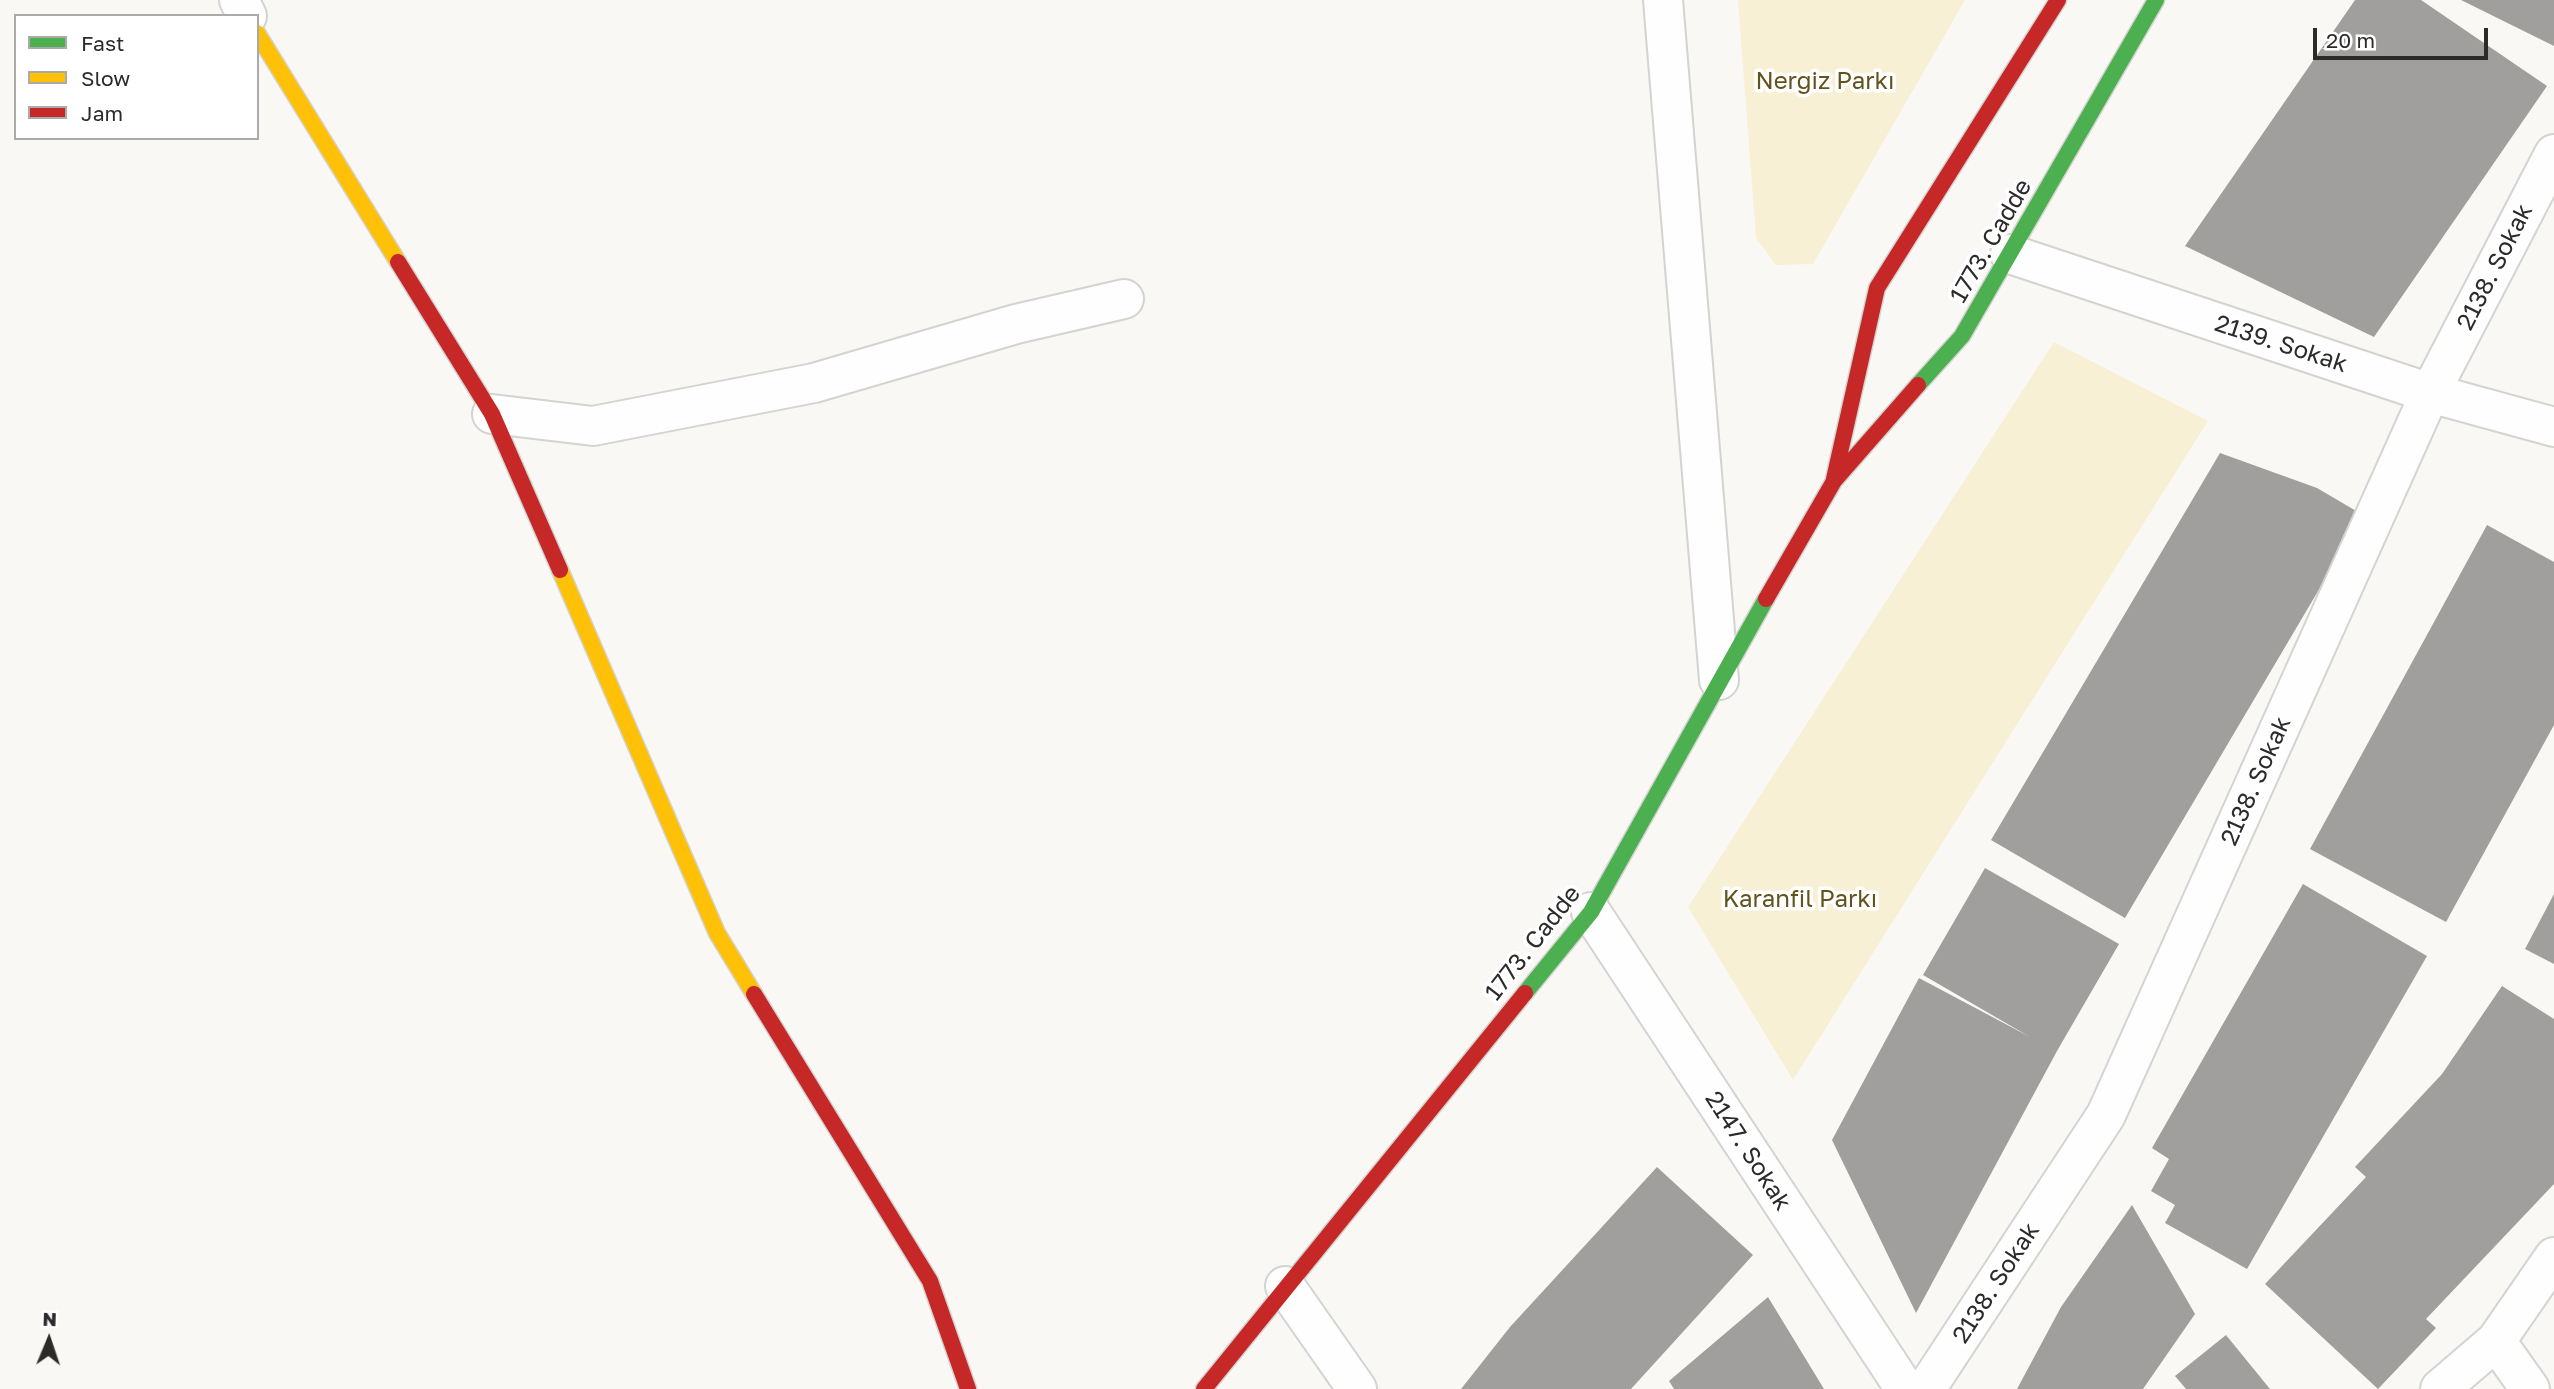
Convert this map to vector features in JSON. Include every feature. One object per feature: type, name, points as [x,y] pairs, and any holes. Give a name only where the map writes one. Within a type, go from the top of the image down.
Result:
[{"type":"street","points":[[1662,0],[1719,680]]},
{"type":"street","name":"1773. Cadde","points":[[1834,481],[1877,288],[2058,0]]},
{"type":"street","name":"1773. Cadde","points":[[1203,1389],[1591,912],[1719,680],[1834,481],[1962,336],[2156,0]]},
{"type":"street","points":[[259,36],[492,414],[717,933],[930,1281],[968,1389]]},
{"type":"street","name":"2138. Sokak","points":[[1926,1389],[2106,1115],[2430,393],[2554,154]]},
{"type":"street","name":"2139. Sokak","points":[[2010,254],[2430,393],[2554,427]]},
{"type":"street","points":[[492,414],[593,426],[814,383],[1016,324],[1124,299]]},
{"type":"street","name":"2147. Sokak","points":[[1591,912],[1905,1389]]},
{"type":"street","points":[[2440,1389],[2496,1341],[2554,1257]]},
{"type":"street","points":[[1285,1286],[1357,1389]]},
{"type":"street","points":[[2496,1341],[2530,1389]]},
{"type":"green space","name":"Nergiz Parkı","points":[[1738,0],[1965,0],[1813,264],[1776,265],[1756,238]]},
{"type":"green space","name":"Karanfil Parkı","points":[[2054,342],[2208,421],[1793,1080],[1688,907]]},
{"type":"building","points":[[2355,0],[2421,0],[2547,86],[2374,337],[2185,246]]},
{"type":"building","points":[[2461,0],[2554,0],[2554,46]]},
{"type":"building","points":[[2220,453],[2317,488],[2363,515],[2125,918],[1991,840]]},
{"type":"building","points":[[2487,525],[2554,562],[2554,725],[2446,922],[2310,849]]},
{"type":"building","points":[[1985,868],[2119,944],[2057,1051],[1916,1313],[1832,1140],[1919,978],[2030,1037],[1923,975]]},
{"type":"building","points":[[2303,884],[2427,956],[2247,1269],[2165,1223],[2175,1205],[2151,1191],[2169,1159],[2152,1148]]},
{"type":"building","points":[[2554,894],[2554,964],[2525,949]]},
{"type":"building","points":[[2502,986],[2554,1019],[2554,1184],[2426,1319],[2436,1328],[2378,1389],[2265,1284],[2366,1177],[2355,1167],[2442,1074]]},
{"type":"building","points":[[1657,1167],[1753,1255],[1631,1389],[1461,1389],[1510,1327]]},
{"type":"building","points":[[2132,1205],[2195,1314],[2143,1389],[2017,1389],[2061,1307]]},
{"type":"building","points":[[1768,1297],[1824,1389],[1674,1389],[1669,1381]]},
{"type":"building","points":[[2226,1335],[2270,1389],[2186,1389],[2175,1376]]},
{"type":"traffic: fast","points":[[1918,385],[1962,336],[2156,0]]},
{"type":"traffic: fast","points":[[1525,993],[1591,912],[1766,599]]},
{"type":"traffic: slow","points":[[259,36],[398,262]]},
{"type":"traffic: slow","points":[[560,570],[717,933],[754,994]]},
{"type":"traffic: jam","points":[[1834,479],[1877,288],[2058,0]]},
{"type":"traffic: jam","points":[[398,262],[492,414],[560,570]]},
{"type":"traffic: jam","points":[[1766,599],[1834,481],[1918,385]]},
{"type":"traffic: jam","points":[[1204,1389],[1525,993]]},
{"type":"traffic: jam","points":[[754,994],[930,1281],[968,1389]]}]
